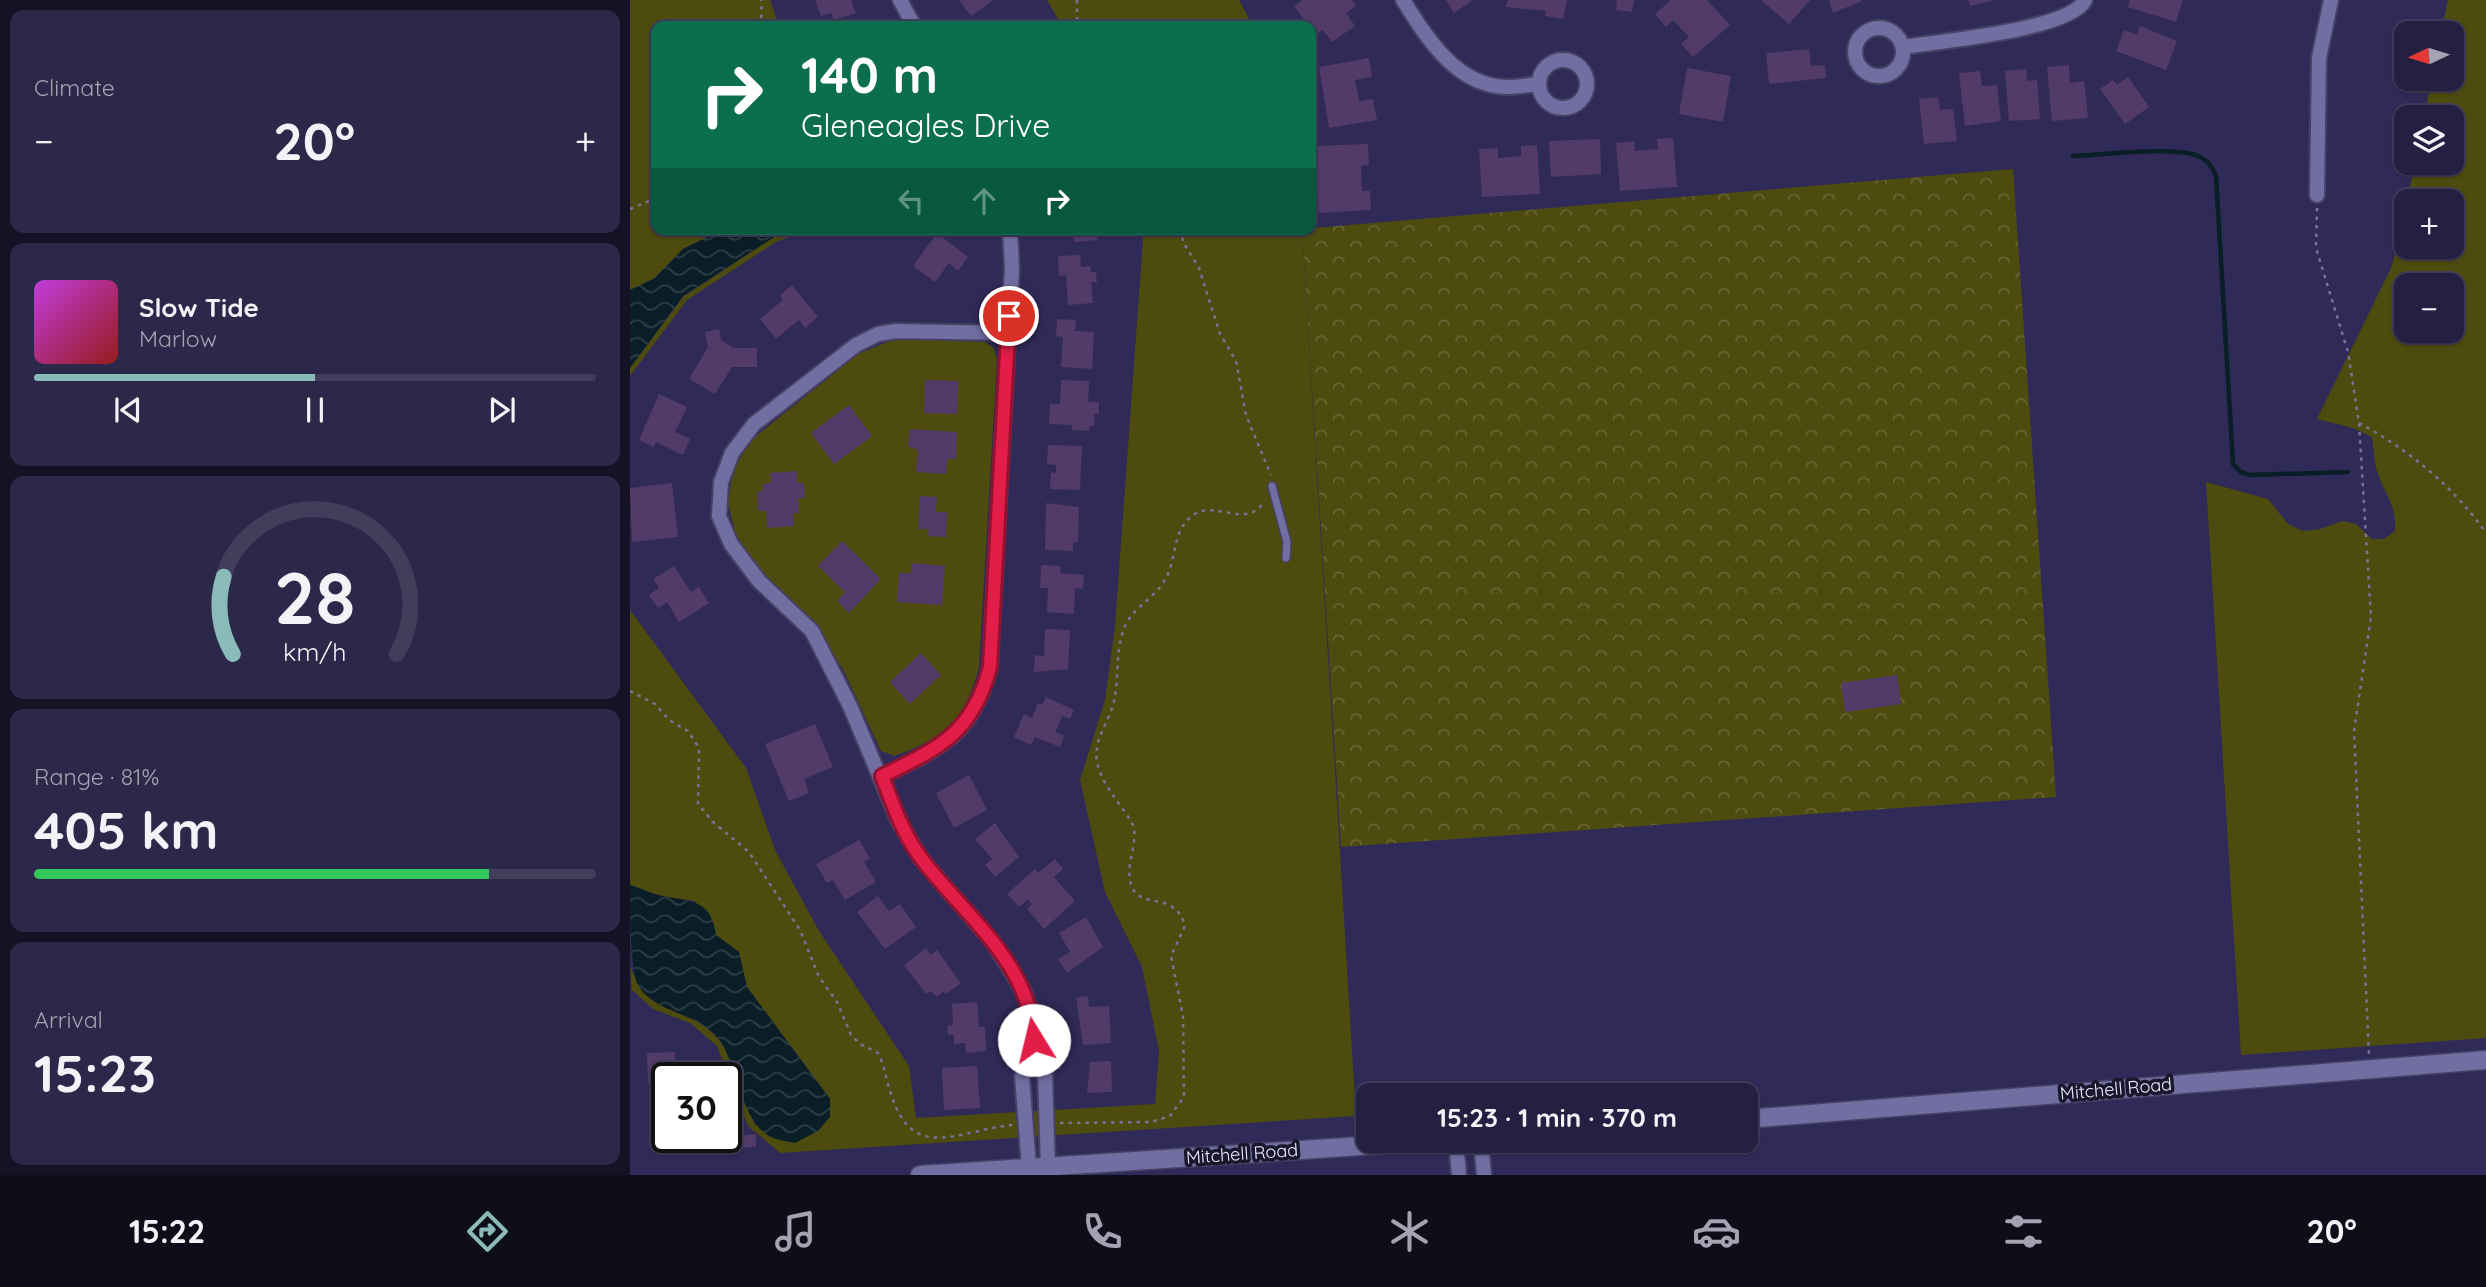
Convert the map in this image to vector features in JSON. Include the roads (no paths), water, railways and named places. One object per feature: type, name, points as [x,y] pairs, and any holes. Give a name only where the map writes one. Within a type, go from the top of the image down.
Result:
[{"type":"street","points":[[900,0],[911,21]]},
{"type":"street","points":[[1403,0],[1438,51],[1467,74],[1505,87],[1539,84]]},
{"type":"street","points":[[1903,47],[2049,24],[2081,8],[2085,0]]},
{"type":"street","points":[[2317,195],[2319,58],[2332,0]]},
{"type":"street","points":[[882,776],[947,743],[969,719],[983,696],[990,667],[1010,235]]},
{"type":"street","points":[[1007,333],[897,331],[878,334],[856,345],[754,424],[732,453],[721,482],[719,516],[731,544],[758,582],[812,631],[882,776],[898,820],[922,860],[993,942],[1024,992],[1033,1018],[1035,1062],[1045,1074],[1048,1167]]},
{"type":"street","name":"Mitchell Road","points":[[1758,1118],[2486,1060]]},
{"type":"street","points":[[1029,1168],[1022,1076],[1035,1062]]},
{"type":"street","name":"Mitchell Road","points":[[920,1175],[1356,1146]]},
{"type":"street","points":[[1457,1153],[1459,1175]]},
{"type":"street","points":[[1482,1153],[1483,1175]]},
{"type":"lane","points":[[1272,486],[1287,541],[1286,558]]},
{"type":"water","points":[[712,235],[780,235],[683,296],[630,368],[630,290],[655,278],[683,249]]},
{"type":"water","points":[[630,885],[659,895],[691,901],[705,908],[716,935],[739,952],[747,987],[830,1099],[830,1117],[818,1131],[795,1143],[769,1136],[760,1129],[752,1119],[742,1096],[742,1062],[730,1062],[721,1042],[701,1024],[653,1001],[643,992],[636,981]]},
{"type":"waterway","points":[[2073,156],[2173,152],[2198,156],[2209,164],[2216,176],[2233,464],[2241,472],[2250,475],[2348,472]]}]
